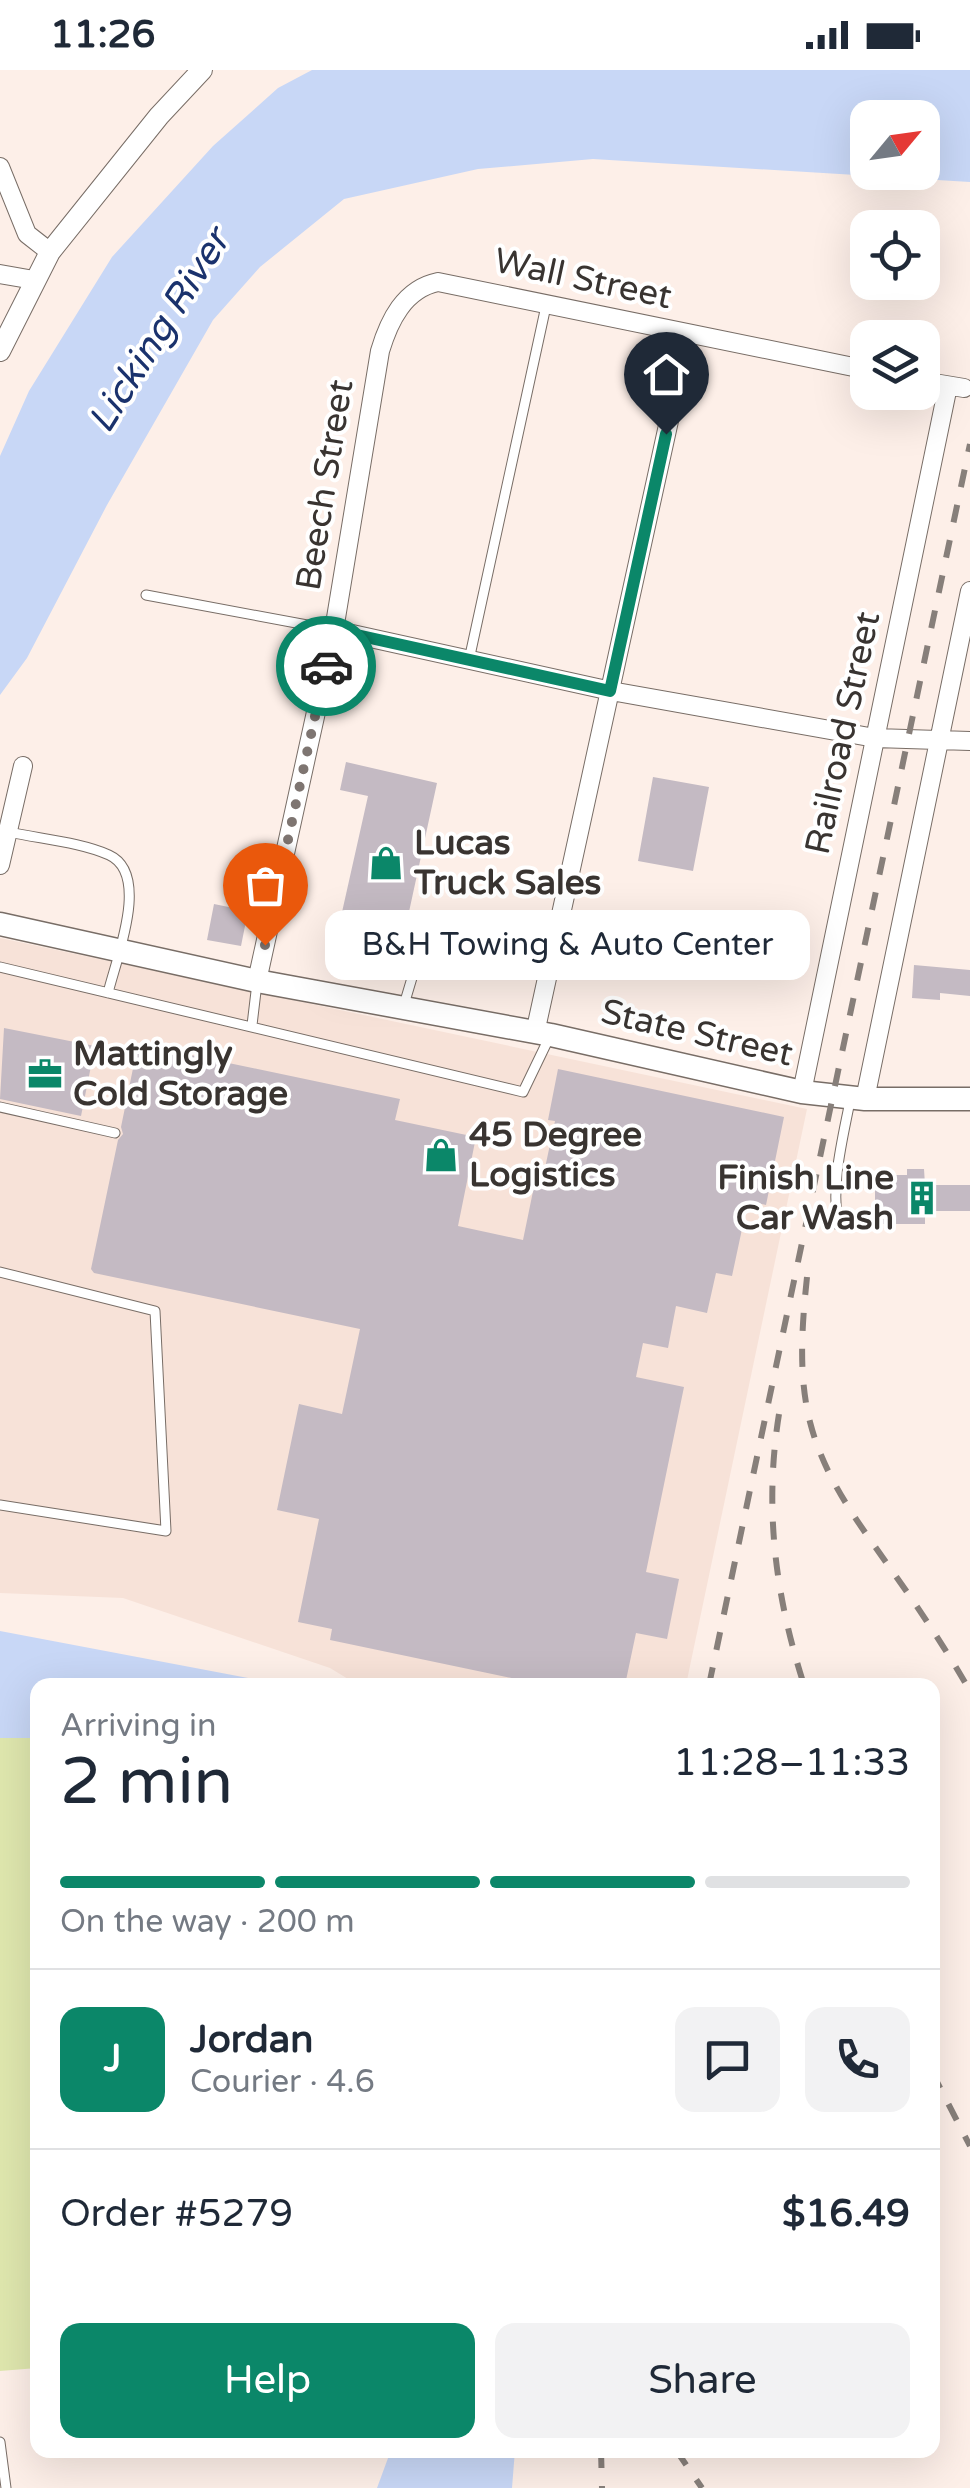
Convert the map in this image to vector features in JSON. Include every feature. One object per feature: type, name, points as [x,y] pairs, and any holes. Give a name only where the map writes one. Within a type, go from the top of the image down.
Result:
[{"type":"main road","name":"State Street","points":[[0,924],[257,981],[543,1034],[802,1092],[858,1099],[970,1098]]},
{"type":"street","points":[[0,351],[50,252],[158,116],[202,70]]},
{"type":"street","points":[[0,168],[27,234],[50,252]]},
{"type":"street","points":[[0,274],[34,280]]},
{"type":"street","name":"Wall Street","points":[[407,298],[438,282],[850,366]]},
{"type":"street","name":"Beech Street","points":[[257,981],[334,630],[380,352],[388,325],[407,298]]},
{"type":"street","points":[[543,1034],[549,962],[688,334]]},
{"type":"street","name":"Railroad Street","points":[[802,1092],[875,738],[956,387],[940,384]]},
{"type":"street","points":[[858,1099],[970,590]]},
{"type":"street","points":[[334,630],[610,691],[875,738],[970,742]]},
{"type":"street","points":[[0,865],[24,766]]},
{"type":"lane","points":[[469,660],[546,306]]},
{"type":"lane","points":[[146,595],[334,630]]},
{"type":"lane","points":[[8,832],[110,855],[124,867],[132,890],[108,993]]},
{"type":"lane","points":[[402,1008],[426,932],[549,962]]},
{"type":"lane","points":[[0,966],[523,1092],[543,1034]]},
{"type":"lane","points":[[252,1025],[257,981]]},
{"type":"lane","points":[[838,1225],[834,1204],[837,1164],[858,1099]]},
{"type":"lane","points":[[0,1107],[115,1133]]},
{"type":"lane","points":[[0,1272],[155,1311],[166,1531],[0,1505]]},
{"type":"lane","points":[[0,2442],[6,2488]]},
{"type":"shaded area","points":[[0,938],[807,1109],[687,1678],[346,1678],[330,1668],[123,1598],[0,1593]]},
{"type":"green space","points":[[0,1738],[30,1738],[30,2369],[0,2371]]},
{"type":"water","name":"Licking River","points":[[312,70],[970,70],[970,182],[940,180],[940,100],[850,100],[850,175],[593,159],[478,169],[344,199],[260,267],[213,320],[107,505],[27,658],[0,695],[0,456],[29,391],[112,257],[213,146],[278,88]]},
{"type":"water","points":[[0,1631],[248,1678],[30,1678],[30,1738],[0,1738]]},
{"type":"water","points":[[388,2458],[514,2458],[512,2488],[377,2488]]},
{"type":"building","name":"Lucas Truck Sales","points":[[346,762],[437,783],[402,944],[338,930],[368,796],[340,790]]},
{"type":"building","points":[[653,777],[709,787],[693,871],[638,861]]},
{"type":"building","points":[[214,904],[248,911],[241,946],[207,940]]},
{"type":"building","points":[[914,965],[970,970],[970,996],[940,993],[940,1000],[912,998]]},
{"type":"building","name":"Mattingly Cold Storage","points":[[4,1028],[95,1046],[81,1116],[0,1099]]},
{"type":"building","points":[[138,1044],[400,1099],[395,1120],[476,1137],[458,1226],[523,1240],[538,1167],[545,1168],[555,1121],[548,1120],[558,1069],[784,1117],[766,1205],[748,1201],[732,1276],[716,1273],[707,1313],[676,1306],[668,1348],[643,1343],[636,1377],[684,1387],[646,1572],[679,1579],[667,1639],[636,1633],[626,1678],[512,1678],[330,1640],[332,1629],[298,1622],[319,1519],[277,1510],[299,1404],[342,1414],[360,1329],[94,1273],[91,1269],[118,1140],[123,1134],[121,1127]]},
{"type":"building","name":"Finish Line Car Wash","points":[[907,1169],[924,1169],[925,1185],[970,1185],[970,1211],[925,1211],[925,1224],[875,1224],[875,1175],[907,1175]]},
{"type":"railway","points":[[710,1678],[970,444]]},
{"type":"railway","points":[[807,1277],[802,1368],[806,1404],[817,1444],[845,1502],[970,1691]]},
{"type":"railway","points":[[779,1414],[772,1483],[775,1551],[786,1618],[802,1678]]},
{"type":"railway","points":[[940,2088],[970,2146]]},
{"type":"railway","points":[[601,2458],[602,2488]]},
{"type":"railway","points":[[681,2458],[702,2488]]},
{"type":"way so far","points":[[265,945],[326,666]]},
{"type":"place","name":"Lucas Truck Sales","points":[[386,863]]},
{"type":"place","name":"B&H Towing & Auto Center","points":[[265,945]]},
{"type":"place","name":"Mattingly Cold Storage","points":[[45,1074]]},
{"type":"place","name":"45 Degree Logistics","points":[[441,1155]]},
{"type":"place","name":"Finish Line Car Wash","points":[[922,1198]]},
{"type":"route","points":[[326,666],[334,630],[610,691],[666,434]]}]
